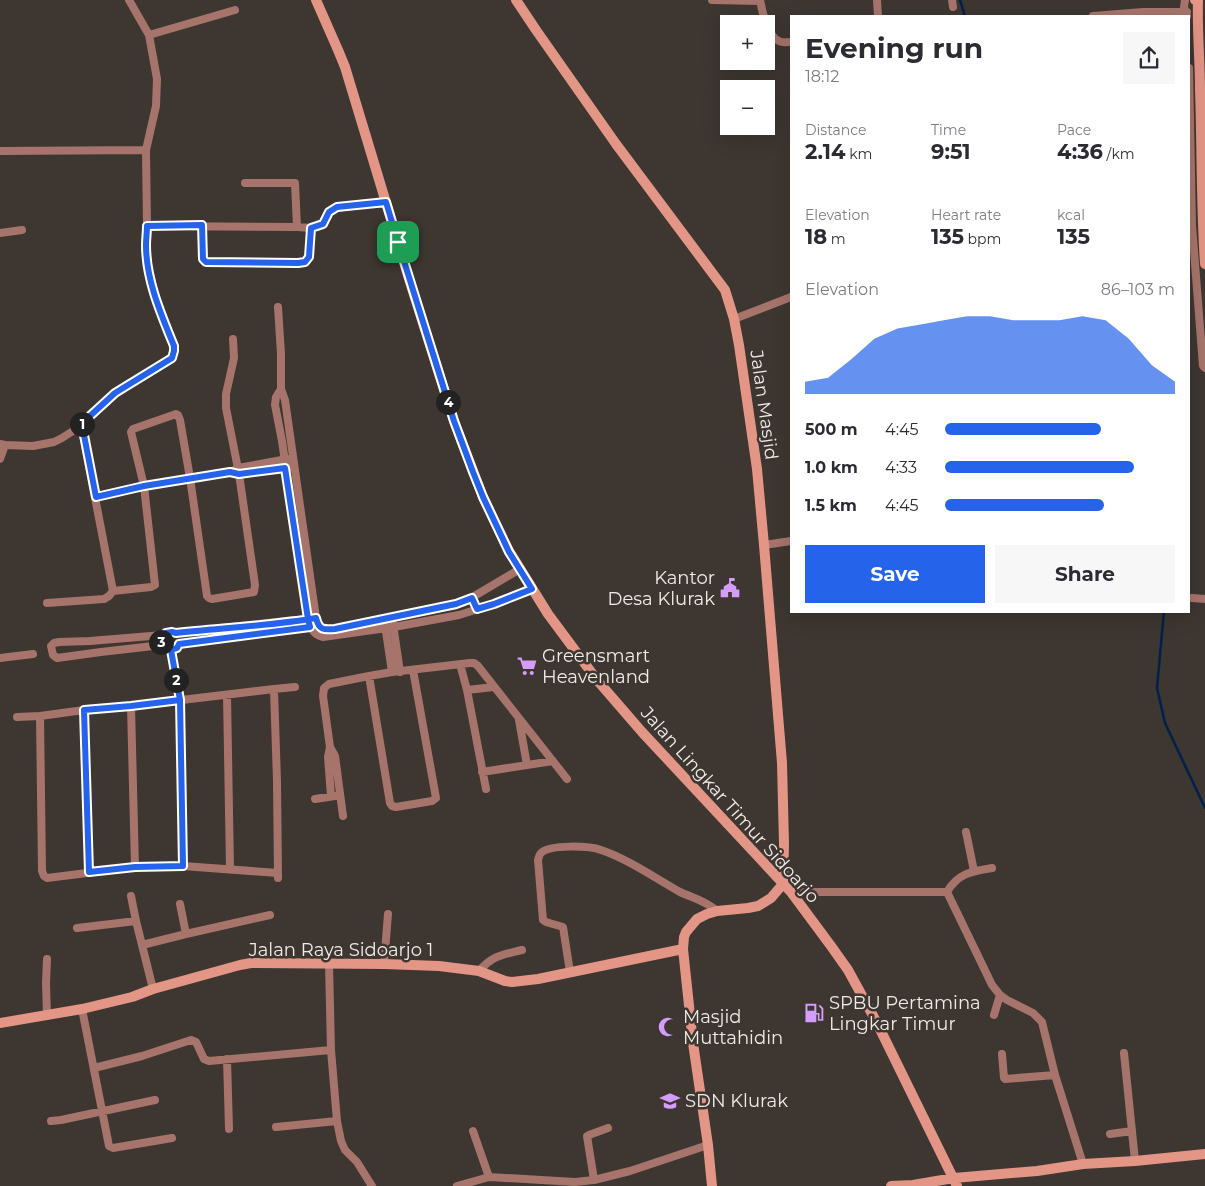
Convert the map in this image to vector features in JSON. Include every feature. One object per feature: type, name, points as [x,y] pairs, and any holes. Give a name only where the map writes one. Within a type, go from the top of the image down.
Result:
[{"type":"street","points":[[0,459],[2,445],[42,445],[62,438],[79,426],[115,393],[172,358],[174,346],[158,307],[146,246],[146,150],[156,106],[157,79],[149,35],[129,0]]},
{"type":"street","name":"Jalan Lingkar Timur Sidoarjo","points":[[316,0],[345,68],[454,421],[483,497],[509,552],[548,614],[598,680],[642,732],[791,892],[831,946],[854,981],[877,1022],[955,1182]]},
{"type":"street","name":"Jalan Masjid","points":[[516,0],[616,144],[720,283],[734,319],[757,469],[764,545],[782,762],[783,884]]},
{"type":"street","points":[[712,0],[760,1],[772,36],[781,42],[790,42]]},
{"type":"street","points":[[877,0],[878,15]]},
{"type":"street","points":[[1197,198],[1203,163],[1203,137],[1193,70],[1193,21],[1199,1]]},
{"type":"street","points":[[1106,15],[1185,8]]},
{"type":"street","points":[[149,35],[235,10]]},
{"type":"street","points":[[1198,103],[1197,198],[1199,224],[1197,276],[1203,366],[1205,368]]},
{"type":"street","points":[[0,151],[146,150]]},
{"type":"street","points":[[245,183],[295,183],[297,227]]},
{"type":"street","points":[[147,226],[202,225],[311,228],[323,224],[329,212],[334,208],[386,202]]},
{"type":"street","points":[[202,225],[203,259],[206,262],[302,262],[309,257],[311,228]]},
{"type":"street","points":[[0,233],[22,230]]},
{"type":"street","points":[[1198,242],[1205,264]]},
{"type":"street","points":[[734,319],[790,297]]},
{"type":"street","points":[[278,307],[282,354],[281,389],[275,401],[286,441],[316,634],[323,637],[459,615],[532,589]]},
{"type":"street","points":[[112,591],[151,587],[155,584],[144,486],[131,434],[132,431],[174,414],[177,414],[179,417],[207,596],[212,599],[252,593],[255,590],[226,408],[226,394],[234,358],[233,339]]},
{"type":"street","points":[[47,603],[104,599],[112,591],[84,435],[79,426]]},
{"type":"street","points":[[96,497],[144,486],[289,463]]},
{"type":"street","points":[[764,545],[790,541]]},
{"type":"street","points":[[162,645],[57,658],[53,655],[51,646],[54,643],[163,635],[169,632],[313,622],[329,630],[456,604],[472,598],[520,569]]},
{"type":"street","points":[[487,588],[494,604]]},
{"type":"street","points":[[472,598],[477,609]]},
{"type":"street","points":[[1192,598],[1205,599]]},
{"type":"street","points":[[456,604],[459,615]]},
{"type":"street","points":[[388,618],[394,627],[396,672]]},
{"type":"street","points":[[388,618],[385,628],[396,672]]},
{"type":"street","points":[[179,644],[313,622]]},
{"type":"street","points":[[163,635],[161,638],[162,645],[164,648],[171,650],[177,648],[179,644],[180,639],[176,633]]},
{"type":"street","points":[[76,642],[78,656]]},
{"type":"street","points":[[171,650],[180,700],[183,866]]},
{"type":"street","points":[[0,658],[33,654]]},
{"type":"street","points":[[331,796],[328,757],[330,748],[323,696],[324,688],[329,684],[369,676],[460,664],[474,663],[478,666],[567,779]]},
{"type":"street","points":[[460,664],[467,690],[486,789]]},
{"type":"street","points":[[369,676],[390,803],[396,807],[432,801],[436,798],[413,670]]},
{"type":"street","points":[[17,717],[294,687]]},
{"type":"street","points":[[467,690],[494,687]]},
{"type":"street","points":[[40,716],[42,873],[44,876],[47,878],[135,867],[183,866],[278,875],[274,689]]},
{"type":"street","points":[[227,694],[230,869]]},
{"type":"street","points":[[131,706],[135,867]]},
{"type":"street","points":[[84,710],[89,872]]},
{"type":"street","points":[[519,718],[527,765]]},
{"type":"street","points":[[330,748],[335,756],[344,816]]},
{"type":"street","points":[[482,772],[553,761]]},
{"type":"street","points":[[315,798],[340,795]]},
{"type":"street","points":[[966,832],[974,871]]},
{"type":"street","points":[[570,972],[563,927],[543,920],[538,860],[540,854],[545,850],[570,847],[599,849],[613,854],[682,893],[704,902],[717,912]]},
{"type":"street","points":[[947,892],[954,882],[963,875],[992,868]]},
{"type":"street","points":[[712,1186],[682,949],[684,936],[692,923],[701,916],[758,906],[770,898],[783,884]]},
{"type":"street","points":[[791,892],[947,892]]},
{"type":"street","points":[[947,892],[992,985],[1000,995],[1033,1013],[1042,1022],[1055,1075],[1087,1164]]},
{"type":"street","points":[[132,896],[136,922],[153,989]]},
{"type":"street","points":[[180,904],[186,934]]},
{"type":"street","points":[[384,964],[388,914]]},
{"type":"street","points":[[142,945],[270,915]]},
{"type":"street","points":[[77,928],[136,922]]},
{"type":"street","name":"Jalan Raya Sidoarjo 1","points":[[0,1024],[48,1016],[132,997],[153,989],[251,963],[439,966],[478,971],[512,982],[538,979],[682,949]]},
{"type":"street","points":[[478,971],[494,957],[522,950]]},
{"type":"street","points":[[47,959],[48,1016]]},
{"type":"street","points":[[329,963],[331,1050],[337,1121],[345,1150],[357,1162],[372,1186]]},
{"type":"street","points":[[994,1015],[1000,995]]},
{"type":"street","points":[[82,1009],[108,1144],[112,1148],[172,1138]]},
{"type":"street","points":[[94,1068],[142,1056],[192,1040],[196,1042],[206,1060],[209,1061],[331,1050]]},
{"type":"street","points":[[1124,1053],[1135,1160]]},
{"type":"street","points":[[1002,1054],[1005,1079],[1055,1075]]},
{"type":"street","points":[[227,1059],[229,1128]]},
{"type":"street","points":[[50,1121],[155,1100]]},
{"type":"street","points":[[276,1127],[337,1121]]},
{"type":"street","points":[[594,1180],[588,1136],[608,1128]]},
{"type":"street","points":[[473,1131],[489,1177]]},
{"type":"street","points":[[1110,1134],[1132,1131]]},
{"type":"street","points":[[457,1186],[489,1177],[534,1183],[560,1184],[594,1180],[630,1171],[708,1145]]},
{"type":"street","points":[[891,1186],[955,1182],[1087,1164],[1205,1154]]},
{"type":"waterway","points":[[960,0],[965,15]]},
{"type":"waterway","points":[[1164,613],[1157,688],[1165,723],[1205,808]]},
{"type":"place","name":"Kantor Desa Klurak","points":[[730,588]]},
{"type":"place","name":"Greensmart Heavenland","points":[[527,666]]},
{"type":"place","name":"SPBU Pertamina Lingkar Timur","points":[[814,1013]]},
{"type":"place","name":"Masjid Muttahidin","points":[[668,1027]]},
{"type":"place","name":"SDN Klurak","points":[[670,1101]]},
{"type":"route","points":[[398,242],[386,202],[337,207],[331,210],[321,226],[311,228],[309,257],[305,262],[298,263],[206,262],[203,259],[202,225],[147,226],[148,266],[158,307],[174,346],[174,351],[172,358],[115,393],[79,426],[84,435],[96,497],[144,486],[230,472],[239,474],[285,468],[308,619],[310,627],[179,644],[177,648],[171,650],[180,700],[84,710],[89,872],[135,867],[183,866],[180,700],[171,650],[164,648],[161,642],[161,638],[166,633],[176,633],[282,622],[308,619],[316,618],[318,625],[322,628],[326,630],[335,629],[456,604],[472,598],[477,609],[532,589],[509,552],[473,472],[454,421],[398,242]]}]
